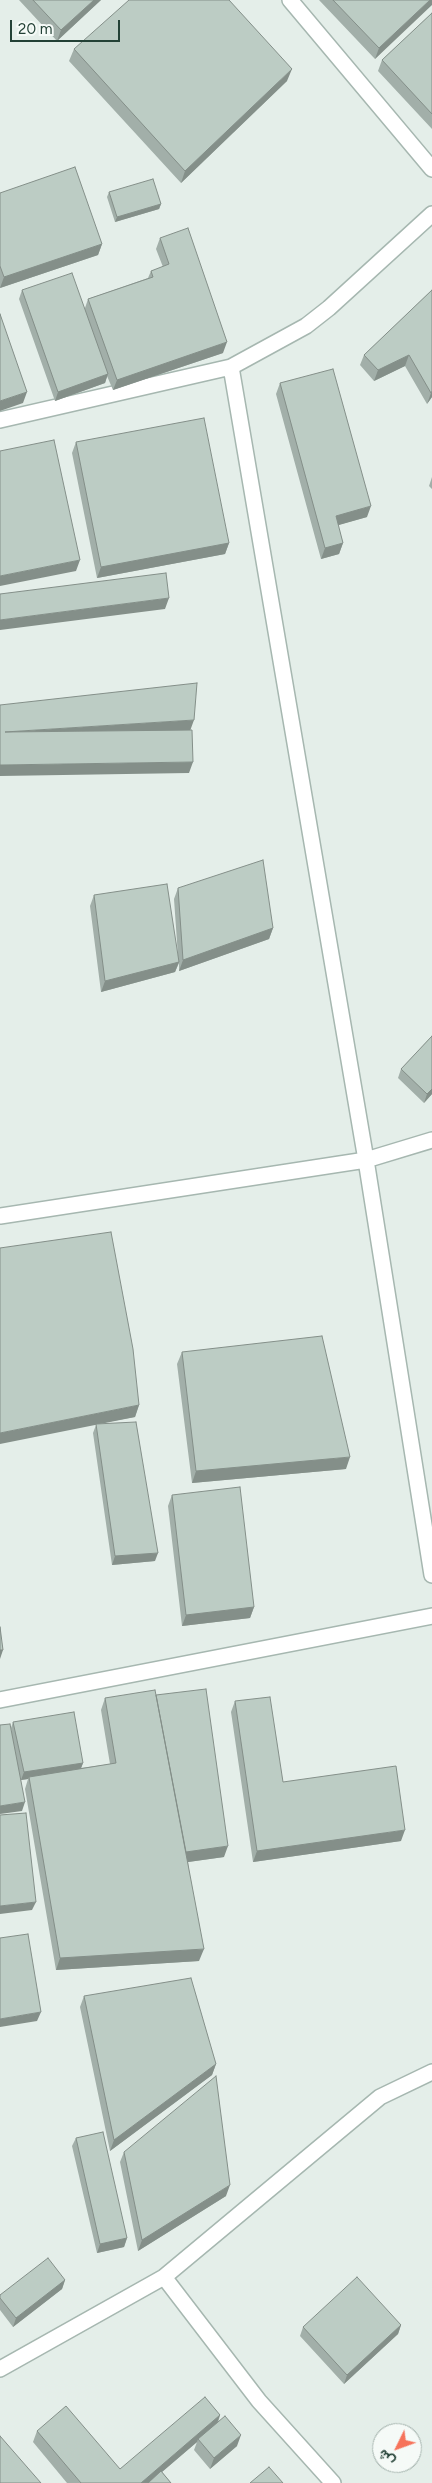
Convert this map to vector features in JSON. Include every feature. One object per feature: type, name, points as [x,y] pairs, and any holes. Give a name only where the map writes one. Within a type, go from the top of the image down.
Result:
[{"type":"street","points":[[290,0],[432,170]]},
{"type":"street","points":[[0,420],[231,367],[306,326],[329,308],[432,214]]},
{"type":"street","points":[[231,367],[366,1160],[432,1576]]},
{"type":"street","points":[[0,1216],[366,1160],[432,1140]]},
{"type":"street","points":[[0,1700],[432,1616]]},
{"type":"street","points":[[0,2369],[164,2278],[380,2098],[432,2072]]},
{"type":"street","points":[[164,2278],[259,2401],[333,2483]]},
{"type":"building","points":[[33,0],[94,0],[61,30]]},
{"type":"building","points":[[129,0],[229,0],[292,69],[185,171],[74,49]]},
{"type":"building","points":[[333,0],[430,0],[379,48]]},
{"type":"building","points":[[432,13],[432,114],[382,60]]},
{"type":"building","points":[[75,167],[102,244],[4,277],[0,266],[0,193]]},
{"type":"building","points":[[153,179],[161,204],[117,217],[109,192]]},
{"type":"building","points":[[188,228],[227,342],[117,380],[88,299],[153,277],[151,271],[169,264],[160,238]]},
{"type":"building","points":[[72,273],[108,374],[58,392],[22,290]]},
{"type":"building","points":[[432,290],[431,393],[409,355],[378,370],[364,355]]},
{"type":"building","points":[[0,314],[27,392],[0,401]]},
{"type":"building","points":[[333,369],[371,506],[336,516],[343,543],[325,548],[280,383]]},
{"type":"building","points":[[204,418],[229,543],[101,567],[76,442]]},
{"type":"building","points":[[54,440],[80,560],[0,576],[0,451]]},
{"type":"building","points":[[166,573],[169,598],[0,620],[0,594]]},
{"type":"building","points":[[197,683],[194,720],[5,732],[192,730],[193,762],[0,765],[0,705]]},
{"type":"building","points":[[263,860],[273,928],[183,960],[178,888]]},
{"type":"building","points":[[167,884],[179,962],[105,981],[94,895]]},
{"type":"building","points":[[432,1036],[432,1089],[427,1094],[401,1069]]},
{"type":"building","points":[[111,1232],[133,1349],[139,1405],[0,1433],[0,1248]]},
{"type":"building","points":[[322,1336],[350,1457],[196,1471],[182,1352]]},
{"type":"building","points":[[136,1422],[158,1553],[115,1556],[96,1424]]},
{"type":"building","points":[[240,1487],[254,1607],[186,1615],[172,1495]]},
{"type":"building","points":[[0,1627],[3,1650],[0,1650]]},
{"type":"building","points":[[206,1689],[228,1846],[186,1852],[156,1695]]},
{"type":"building","points":[[155,1690],[204,1949],[60,1958],[29,1777],[116,1763],[105,1698]]},
{"type":"building","points":[[270,1697],[283,1782],[396,1766],[405,1830],[257,1851],[235,1701]]},
{"type":"building","points":[[74,1712],[83,1763],[24,1772],[13,1722]]},
{"type":"building","points":[[10,1724],[25,1802],[0,1806],[0,1725]]},
{"type":"building","points":[[26,1813],[36,1902],[0,1906],[0,1815]]},
{"type":"building","points":[[28,1934],[41,2012],[0,2019],[0,1938]]},
{"type":"building","points":[[191,1978],[216,2064],[114,2140],[84,1996]]},
{"type":"building","points":[[216,2076],[230,2185],[142,2240],[124,2152]]},
{"type":"building","points":[[103,2132],[127,2238],[100,2244],[76,2138]]},
{"type":"building","points":[[48,2258],[65,2280],[16,2318],[0,2298],[0,2295]]},
{"type":"building","points":[[357,2277],[401,2325],[347,2375],[303,2327]]},
{"type":"building","points":[[205,2397],[220,2415],[141,2483],[81,2483],[37,2431],[66,2406],[120,2469]]},
{"type":"building","points":[[225,2416],[241,2435],[214,2458],[198,2439]]},
{"type":"building","points":[[0,2436],[41,2483],[0,2483]]},
{"type":"building","points":[[269,2467],[283,2483],[250,2483]]},
{"type":"building","points":[[161,2471],[171,2483],[148,2483]]}]
